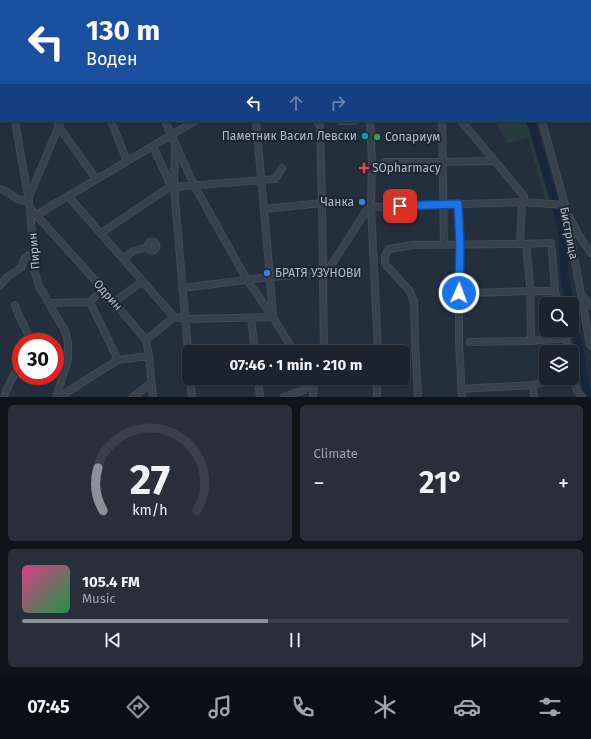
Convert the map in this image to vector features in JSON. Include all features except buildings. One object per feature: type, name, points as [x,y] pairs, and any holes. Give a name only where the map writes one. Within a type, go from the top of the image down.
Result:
[{"type":"street","name":"Пирин","points":[[15,122],[29,199],[34,269],[39,286],[65,331],[68,342],[68,360],[56,397]]},
{"type":"street","points":[[111,122],[127,161]]},
{"type":"street","points":[[165,122],[194,185],[247,280],[273,317],[290,345]]},
{"type":"street","points":[[36,215],[193,122]]},
{"type":"street","points":[[256,122],[273,317]]},
{"type":"street","points":[[318,122],[320,126],[324,345]]},
{"type":"street","points":[[370,122],[372,162],[371,207],[378,345]]},
{"type":"street","points":[[442,122],[444,245]]},
{"type":"street","points":[[463,122],[524,196],[522,202],[523,244],[530,284],[531,341]]},
{"type":"street","name":"Бистрица","points":[[542,122],[562,205],[591,346]]},
{"type":"street","points":[[0,189],[8,192],[17,199],[29,199],[59,123]]},
{"type":"street","points":[[59,123],[96,179]]},
{"type":"street","points":[[175,143],[173,187],[187,345]]},
{"type":"street","points":[[153,146],[173,187]]},
{"type":"street","points":[[384,162],[494,161]]},
{"type":"street","points":[[101,233],[173,187],[275,179],[282,168]]},
{"type":"street","points":[[68,196],[174,317],[185,319],[273,317]]},
{"type":"street","points":[[182,288],[270,277],[323,273],[330,267],[367,210],[371,207],[522,202],[562,205],[578,234],[591,253]]},
{"type":"street","points":[[264,209],[322,203]]},
{"type":"street","points":[[458,204],[460,245],[459,342],[462,397]]},
{"type":"street","name":"Одрин","points":[[30,208],[103,289],[146,340],[153,397]]},
{"type":"street","points":[[418,397],[414,301],[409,290],[385,264],[385,255],[389,249],[413,245],[551,243]]},
{"type":"street","points":[[124,259],[133,251],[148,248]]},
{"type":"street","points":[[552,250],[556,297]]},
{"type":"street","points":[[0,285],[7,277],[22,267],[22,261],[27,255],[34,253]]},
{"type":"street","points":[[114,302],[143,281]]},
{"type":"street","points":[[49,303],[90,302],[103,289]]},
{"type":"street","points":[[468,293],[555,291]]},
{"type":"street","points":[[580,292],[591,306]]},
{"type":"street","points":[[90,302],[118,360]]},
{"type":"street","points":[[15,305],[28,333]]},
{"type":"street","points":[[146,340],[174,317]]},
{"type":"street","points":[[251,318],[254,345]]},
{"type":"street","points":[[470,342],[531,341],[566,338],[567,345]]},
{"type":"street","points":[[59,397],[118,360],[149,356]]},
{"type":"street","points":[[4,397],[12,379]]},
{"type":"street","points":[[133,397],[151,383]]},
{"type":"street","points":[[461,389],[539,383]]},
{"type":"street","points":[[191,385],[192,397]]},
{"type":"street","points":[[259,385],[260,397]]},
{"type":"street","points":[[284,397],[304,390],[309,385]]},
{"type":"street","points":[[313,397],[314,385]]},
{"type":"street","points":[[377,385],[377,397]]},
{"type":"street","points":[[533,385],[534,397]]},
{"type":"street","points":[[576,385],[582,397]]},
{"type":"green space","points":[[496,122],[527,122],[552,200],[545,199],[528,138],[507,143]]},
{"type":"waterway","points":[[530,122],[562,230],[564,274],[569,297]]},
{"type":"waterway","points":[[577,337],[588,397]]},
{"type":"place","name":"Паметник Васил Левски","points":[[365,136]]},
{"type":"place","name":"Сопариум","points":[[377,137]]},
{"type":"place","name":"SOpharmacy","points":[[364,168]]},
{"type":"place","name":"Чанка","points":[[362,202]]},
{"type":"place","name":"БРАТЯ УЗУНОВИ","points":[[267,273]]},
{"type":"route","points":[[400,206],[458,204],[460,245],[459,293]]}]
